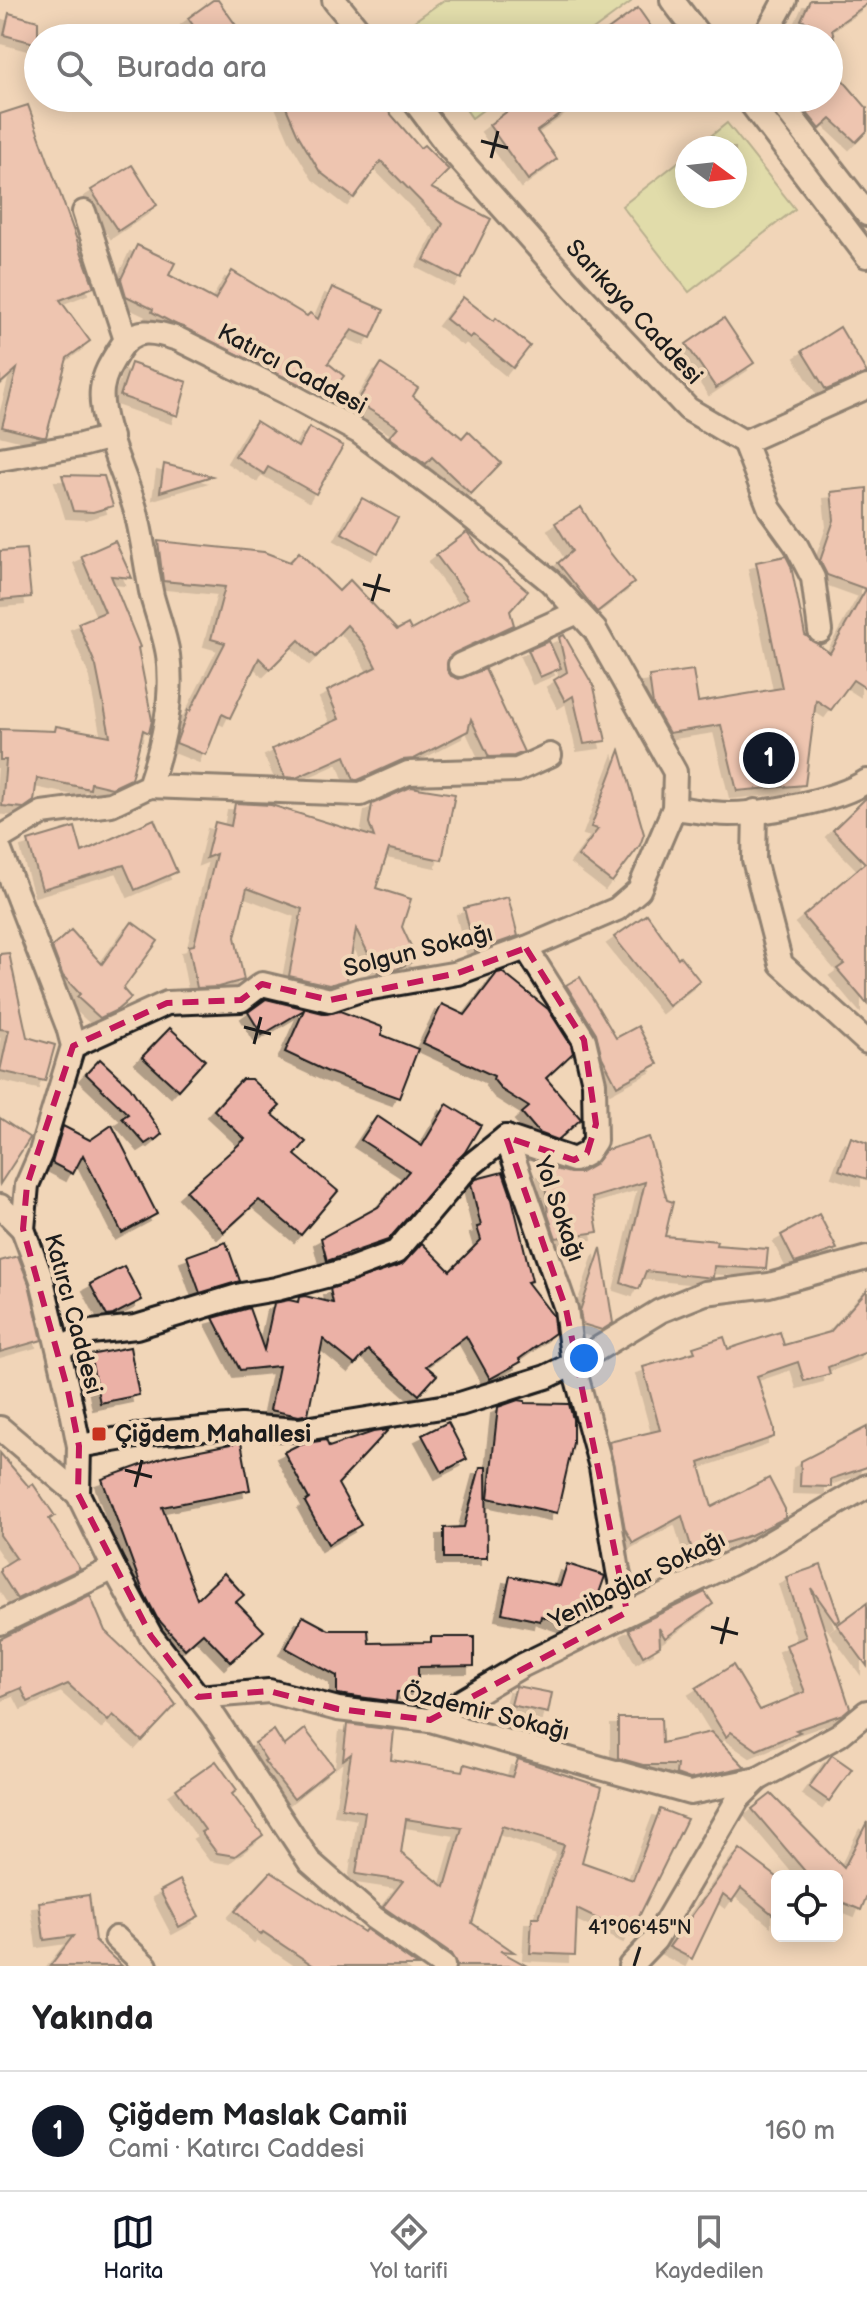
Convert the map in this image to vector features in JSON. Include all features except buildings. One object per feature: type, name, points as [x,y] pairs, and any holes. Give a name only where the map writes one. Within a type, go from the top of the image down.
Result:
[{"type":"street","points":[[334,0],[354,24]]},
{"type":"street","points":[[672,0],[690,24]]},
{"type":"street","points":[[772,24],[785,0]]},
{"type":"street","name":"Sarıkaya Caddesi","points":[[422,112],[448,146],[574,288],[688,409],[744,442]]},
{"type":"street","points":[[758,112],[867,256]]},
{"type":"street","points":[[788,112],[867,214]]},
{"type":"street","points":[[84,212],[126,340],[107,369],[102,389],[106,423],[136,512],[152,597],[168,655],[169,705],[149,786]]},
{"type":"street","name":"Katırcı Caddesi","points":[[126,340],[139,333],[161,333],[178,339],[359,432],[550,581],[595,630],[675,772],[674,808]]},
{"type":"street","points":[[820,631],[813,578],[796,545],[770,509],[744,442],[867,387]]},
{"type":"street","points":[[0,459],[111,437]]},
{"type":"street","points":[[460,665],[578,612]]},
{"type":"street","points":[[0,838],[42,813],[111,804],[149,786],[361,794],[408,773],[517,770],[550,755]]},
{"type":"street","points":[[674,808],[731,814],[755,811],[806,803],[856,788],[867,781]]},
{"type":"street","name":"Solgun Sokağı","points":[[73,1046],[167,1003],[241,1000],[262,984],[330,1000],[360,990],[458,973],[526,948],[617,909],[639,890],[674,808]]},
{"type":"street","points":[[755,811],[754,860],[781,964],[867,1042]]},
{"type":"street","points":[[0,851],[73,1046]]},
{"type":"street","points":[[506,1137],[574,1160],[587,1153],[595,1141],[594,1083],[584,1040],[526,948]]},
{"type":"street","name":"Katırcı Caddesi","points":[[73,1046],[40,1155],[27,1185],[23,1229],[42,1280],[79,1446],[78,1494],[151,1636],[198,1697],[309,1861],[374,1918],[443,1966]]},
{"type":"street","name":"Yol Sokağı","points":[[59,1350],[91,1332],[136,1327],[241,1295],[348,1270],[396,1252],[466,1169],[506,1137],[566,1309],[573,1364],[601,1467],[627,1612]]},
{"type":"street","points":[[0,1206],[23,1229]]},
{"type":"street","points":[[79,1446],[154,1433],[241,1426],[299,1430],[460,1404],[546,1377],[660,1311],[705,1293],[769,1285],[867,1258]]},
{"type":"street","points":[[0,1428],[78,1494]]},
{"type":"street","name":"Yenibağlar Sokağı","points":[[430,1720],[523,1665],[752,1553],[867,1486]]},
{"type":"street","points":[[0,1623],[114,1568]]},
{"type":"street","name":"Özdemir Sokağı","points":[[198,1697],[269,1691],[338,1709],[430,1720],[690,1793],[758,1779]]},
{"type":"street","points":[[630,1966],[655,1940],[738,1799],[758,1779],[839,1735],[867,1712]]},
{"type":"street","points":[[116,1938],[146,1966]]},
{"type":"highlighted area","points":[[526,948],[584,1040],[596,1124],[587,1153],[574,1160],[506,1137],[566,1309],[627,1612],[430,1720],[338,1709],[269,1691],[198,1697],[151,1636],[78,1494],[79,1446],[68,1391],[23,1229],[27,1185],[73,1046],[167,1003],[241,1000],[262,984],[330,1000],[458,973]]},
{"type":"green space","points":[[444,0],[631,2],[601,24],[410,24]]},
{"type":"green space","points":[[727,123],[737,136],[711,136]]},
{"type":"green space","points":[[747,148],[795,209],[689,292],[622,206],[675,164],[675,208],[747,208]]},
{"type":"place","name":"Çiğdem Maslak Camii","points":[[769,758]]},
{"type":"place","name":"Çiğdem Mahallesi","points":[[99,1434]]}]
